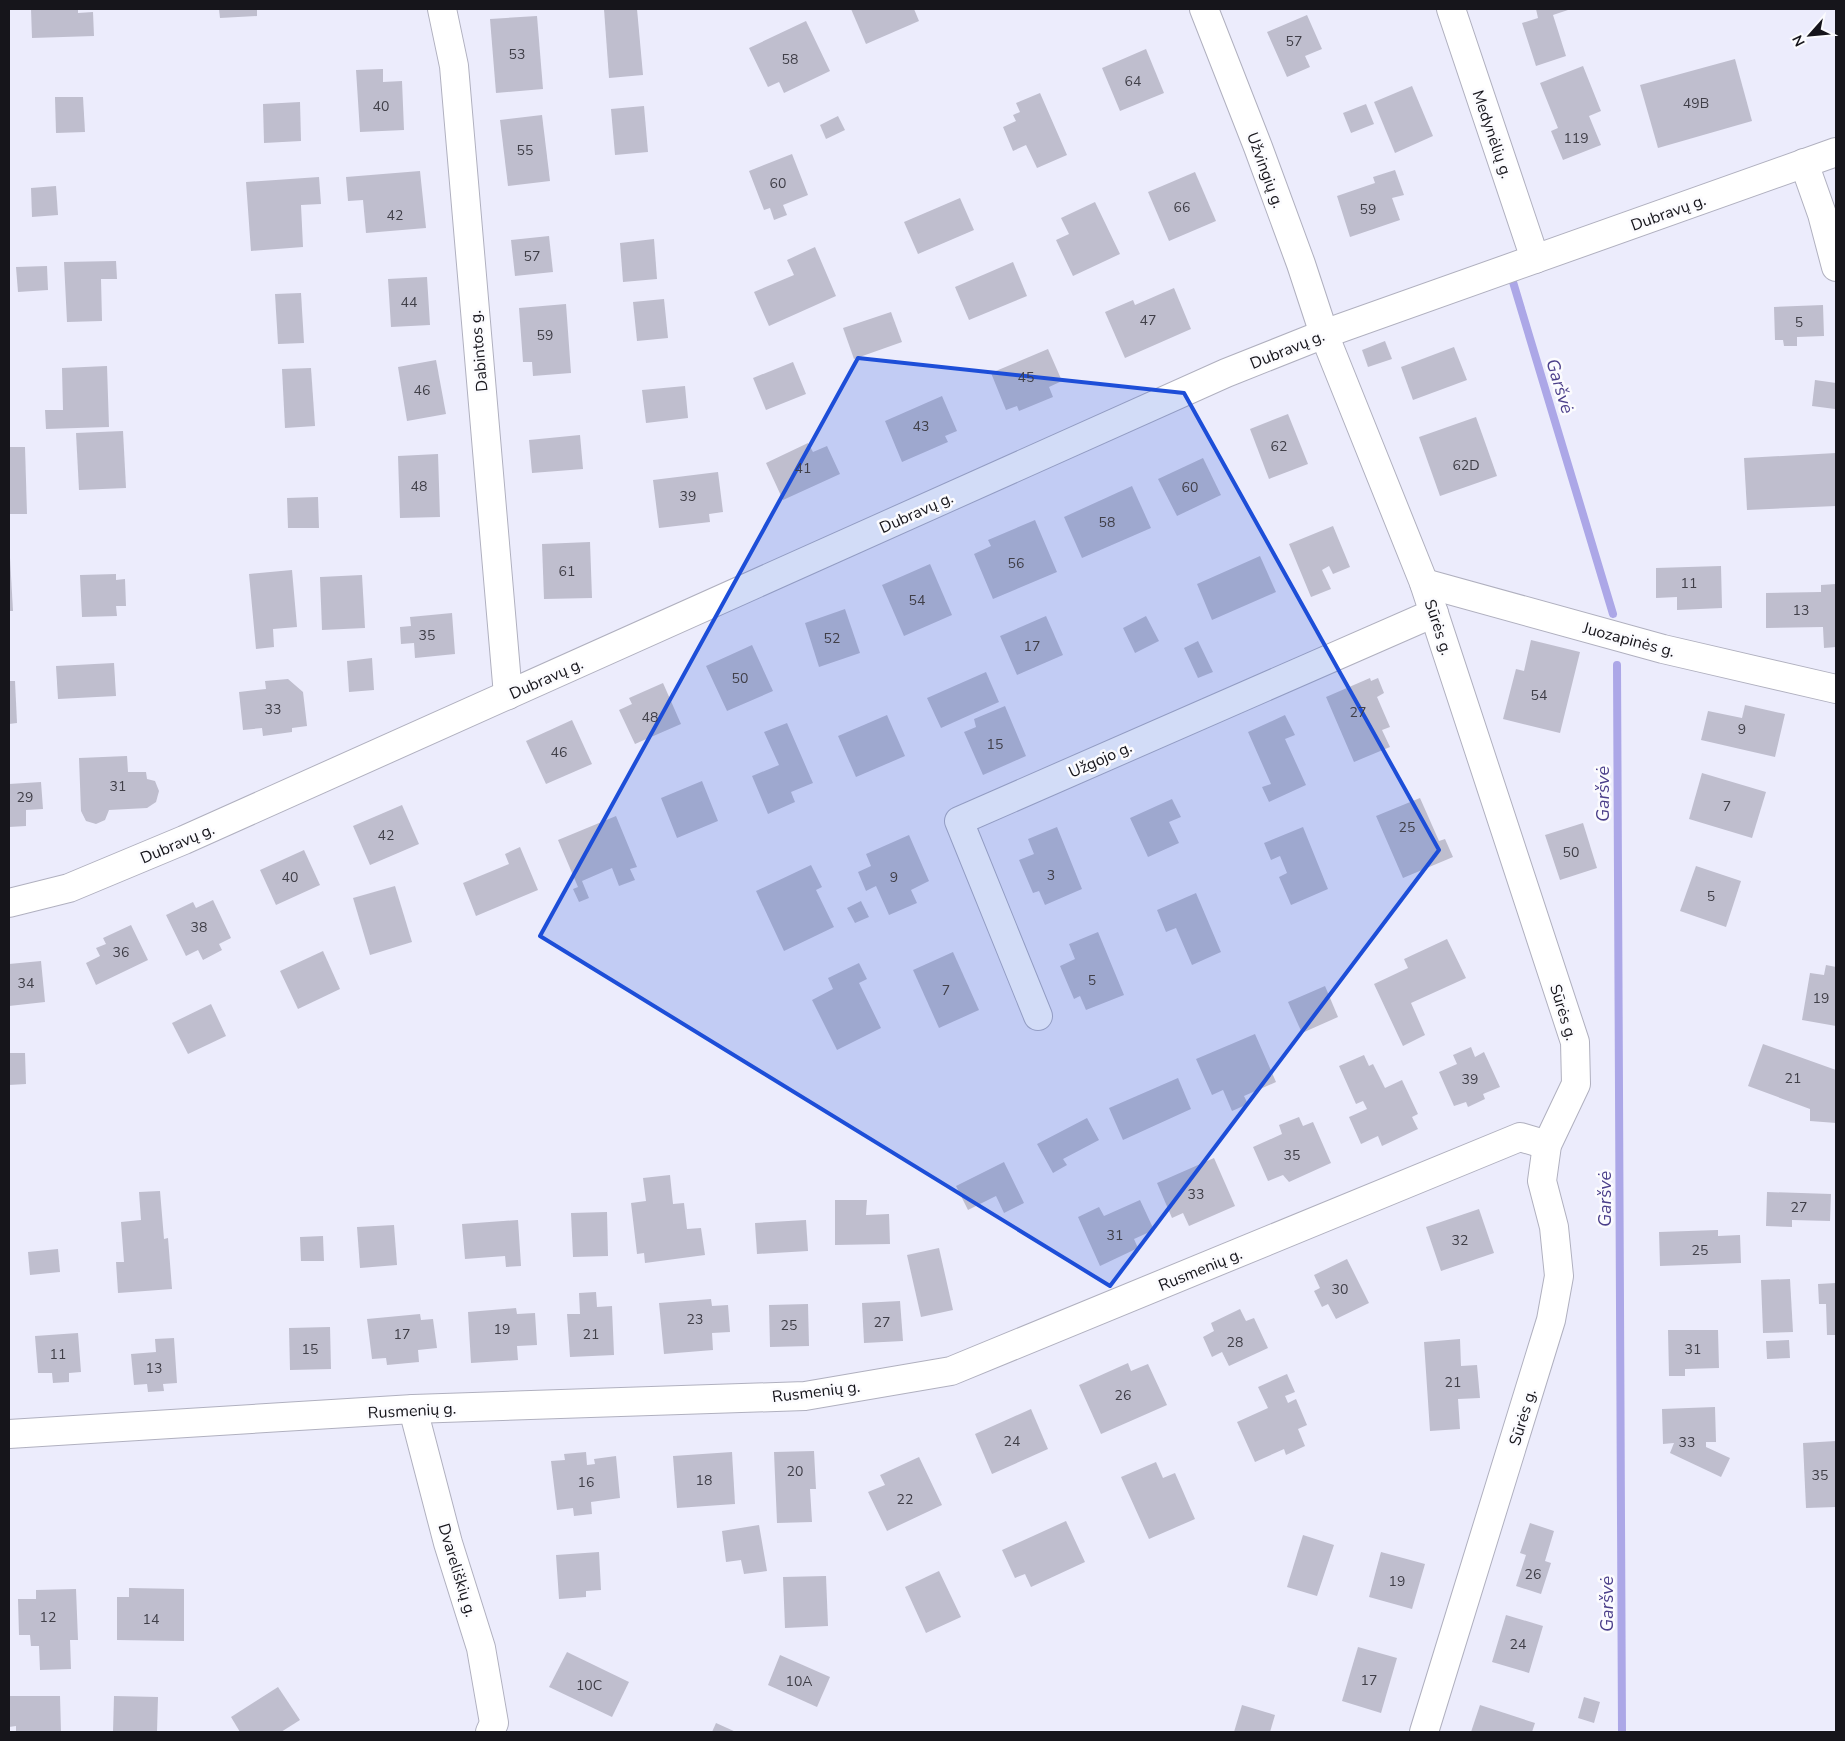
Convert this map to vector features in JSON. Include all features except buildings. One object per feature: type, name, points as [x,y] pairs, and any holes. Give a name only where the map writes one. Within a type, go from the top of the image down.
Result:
[{"type":"street","name":"Dabintos g.","points":[[442,9],[454,66],[508,695]]},
{"type":"street","name":"Užvingių g.","points":[[1204,9],[1301,264],[1324,334]]},
{"type":"street","name":"Medynėlių g.","points":[[1451,9],[1535,259]]},
{"type":"street","name":"Dubravų g.","points":[[9,903],[78,885],[184,840],[1226,373],[1324,334],[1836,152]]},
{"type":"street","points":[[1804,163],[1822,214],[1836,267]]},
{"type":"street","name":"Sūrės g.","points":[[1324,334],[1424,583],[1575,1042],[1576,1084],[1547,1145],[1542,1181],[1554,1228],[1559,1276],[1551,1320],[1424,1732]]},
{"type":"street","name":"Juozapinės g.","points":[[1424,583],[1664,649],[1836,689]]},
{"type":"street","name":"Užgojo g.","points":[[1038,1016],[959,821],[1434,613]]},
{"type":"street","name":"Rusmenių g.","points":[[9,1434],[413,1409],[805,1396],[951,1371],[1520,1138],[1547,1145]]},
{"type":"street","name":"Dvareliškių g.","points":[[413,1409],[448,1543],[481,1648],[499,1729]]},
{"type":"highlighted area","points":[[858,358],[1184,393],[1439,850],[1110,1286],[540,936]]},
{"type":"waterway","name":"Garšvė","points":[[1513,282],[1613,614]]},
{"type":"waterway","name":"Garšvė","points":[[1617,665],[1622,1732]]}]
